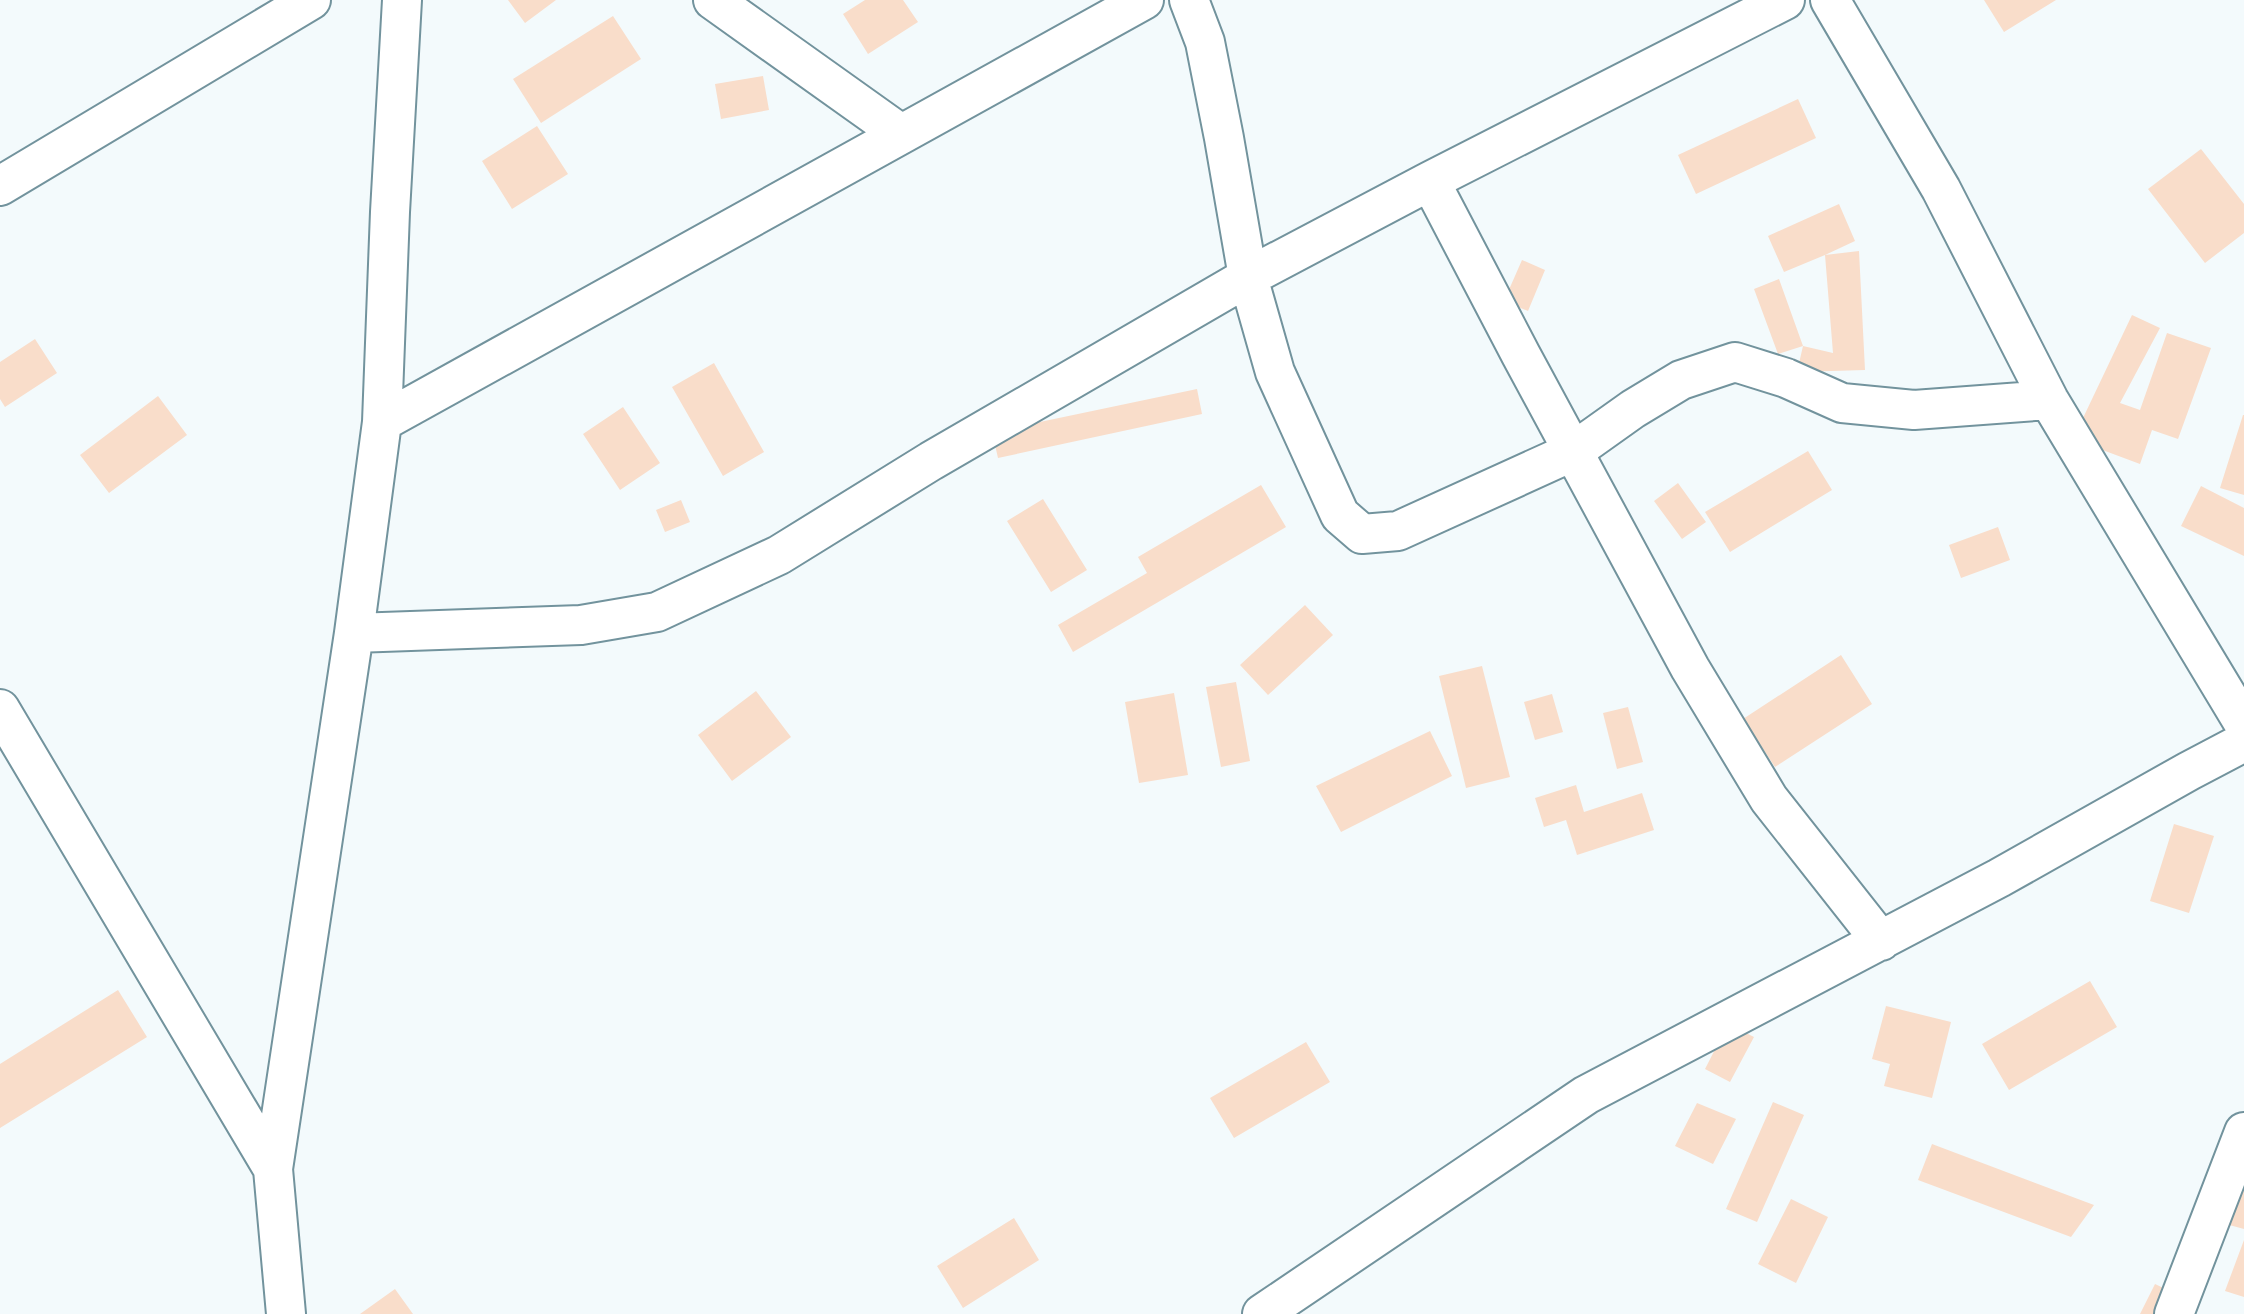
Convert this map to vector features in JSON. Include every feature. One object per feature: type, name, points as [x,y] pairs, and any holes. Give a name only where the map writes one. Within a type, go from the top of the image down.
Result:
[{"type":"street","points":[[0,186],[312,0]]},
{"type":"street","points":[[286,1314],[273,1169],[354,634],[382,422],[402,0]]},
{"type":"street","points":[[713,0],[901,134]]},
{"type":"street","points":[[382,422],[1144,0]]},
{"type":"street","points":[[1189,0],[1205,42],[1248,277],[1275,372],[1340,515],[1362,534],[1398,531],[1574,450],[1681,380],[1735,362],[1786,378],[1842,403],[1914,410],[2049,400]]},
{"type":"street","points":[[354,634],[580,625],[657,612],[779,555],[931,461],[1248,277],[1785,0]]},
{"type":"street","points":[[1830,0],[1941,189],[2049,400],[2244,724]]},
{"type":"street","points":[[1430,181],[1690,668],[1769,799],[1881,941]]},
{"type":"street","points":[[0,709],[273,1169]]},
{"type":"street","points":[[1262,1314],[1586,1095],[1881,941],[2244,742]]},
{"type":"street","points":[[2174,1314],[2244,1132]]},
{"type":"building","points":[[508,0],[556,0],[525,23]]},
{"type":"building","points":[[865,0],[903,0],[918,22],[868,54],[843,14]]},
{"type":"building","points":[[1984,0],[2056,0],[2004,32]]},
{"type":"building","points":[[613,16],[641,59],[541,123],[513,79]]},
{"type":"building","points":[[763,76],[769,110],[721,119],[715,84]]},
{"type":"building","points":[[1798,99],[1816,138],[1696,194],[1678,155]]},
{"type":"building","points":[[537,126],[568,174],[512,209],[482,161]]},
{"type":"building","points":[[2201,149],[2244,204],[2244,233],[2205,263],[2148,189]]},
{"type":"building","points":[[1839,204],[1855,241],[1784,272],[1768,236]]},
{"type":"building","points":[[1859,251],[1865,370],[1797,372],[1803,346],[1833,353],[1825,255]]},
{"type":"building","points":[[1522,260],[1545,270],[1528,311],[1504,301]]},
{"type":"building","points":[[1779,279],[1803,346],[1778,354],[1754,289]]},
{"type":"building","points":[[2132,315],[2160,328],[2120,403],[2140,410],[2167,333],[2211,348],[2178,439],[2152,430],[2140,464],[2073,439]]},
{"type":"building","points":[[35,339],[57,373],[5,407],[0,399],[0,362]]},
{"type":"building","points":[[714,363],[764,452],[723,476],[672,387]]},
{"type":"building","points":[[1197,389],[1202,414],[998,458],[992,432]]},
{"type":"building","points":[[158,396],[187,435],[109,493],[80,455]]},
{"type":"building","points":[[623,407],[660,463],[620,490],[583,434]]},
{"type":"building","points":[[2244,415],[2244,495],[2220,488]]},
{"type":"building","points":[[1808,451],[1832,490],[1730,552],[1705,512]]},
{"type":"building","points":[[1678,483],[1706,522],[1682,539],[1654,501]]},
{"type":"building","points":[[1261,485],[1286,527],[1073,652],[1058,625],[1147,573],[1138,557]]},
{"type":"building","points":[[2201,486],[2244,508],[2244,556],[2181,526]]},
{"type":"building","points":[[1043,499],[1087,570],[1051,592],[1007,521]]},
{"type":"building","points":[[681,500],[690,522],[665,532],[656,510]]},
{"type":"building","points":[[1998,527],[2010,560],[1961,578],[1949,545]]},
{"type":"building","points":[[1305,605],[1333,635],[1268,695],[1240,665]]},
{"type":"building","points":[[1841,655],[1872,704],[1775,767],[1743,719]]},
{"type":"building","points":[[1482,666],[1510,777],[1466,788],[1439,676]]},
{"type":"building","points":[[1236,682],[1250,761],[1221,767],[1206,687]]},
{"type":"building","points":[[756,691],[791,737],[732,781],[698,735]]},
{"type":"building","points":[[1174,693],[1188,775],[1139,783],[1125,702]]},
{"type":"building","points":[[1552,694],[1563,732],[1535,740],[1524,702]]},
{"type":"building","points":[[1628,707],[1643,762],[1617,769],[1603,713]]},
{"type":"building","points":[[1430,731],[1452,776],[1341,832],[1316,786]]},
{"type":"building","points":[[1576,785],[1584,812],[1642,793],[1654,830],[1577,855],[1566,820],[1544,827],[1535,798]]},
{"type":"building","points":[[2174,824],[2214,836],[2189,913],[2150,901]]},
{"type":"building","points":[[2090,981],[2117,1027],[2009,1090],[1982,1044]]},
{"type":"building","points":[[118,990],[147,1037],[0,1128],[0,1064]]},
{"type":"building","points":[[1886,1006],[1951,1022],[1932,1098],[1884,1086],[1890,1064],[1872,1059]]},
{"type":"building","points":[[1728,1024],[1754,1037],[1730,1082],[1705,1069]]},
{"type":"building","points":[[1306,1042],[1330,1082],[1234,1138],[1210,1098]]},
{"type":"building","points":[[1773,1102],[1804,1115],[1757,1222],[1726,1209]]},
{"type":"building","points":[[1697,1103],[1736,1119],[1713,1164],[1675,1146]]},
{"type":"building","points":[[1932,1144],[2094,1205],[2071,1237],[1918,1180]]},
{"type":"building","points":[[2244,1162],[2244,1229],[2222,1223]]},
{"type":"building","points":[[1791,1199],[1828,1217],[1796,1283],[1758,1264]]},
{"type":"building","points":[[1014,1218],[1039,1260],[963,1308],[937,1266]]},
{"type":"building","points":[[2244,1240],[2244,1297],[2225,1291]]},
{"type":"building","points":[[2155,1284],[2174,1293],[2163,1314],[2140,1314]]},
{"type":"building","points":[[395,1289],[413,1314],[360,1314]]}]
